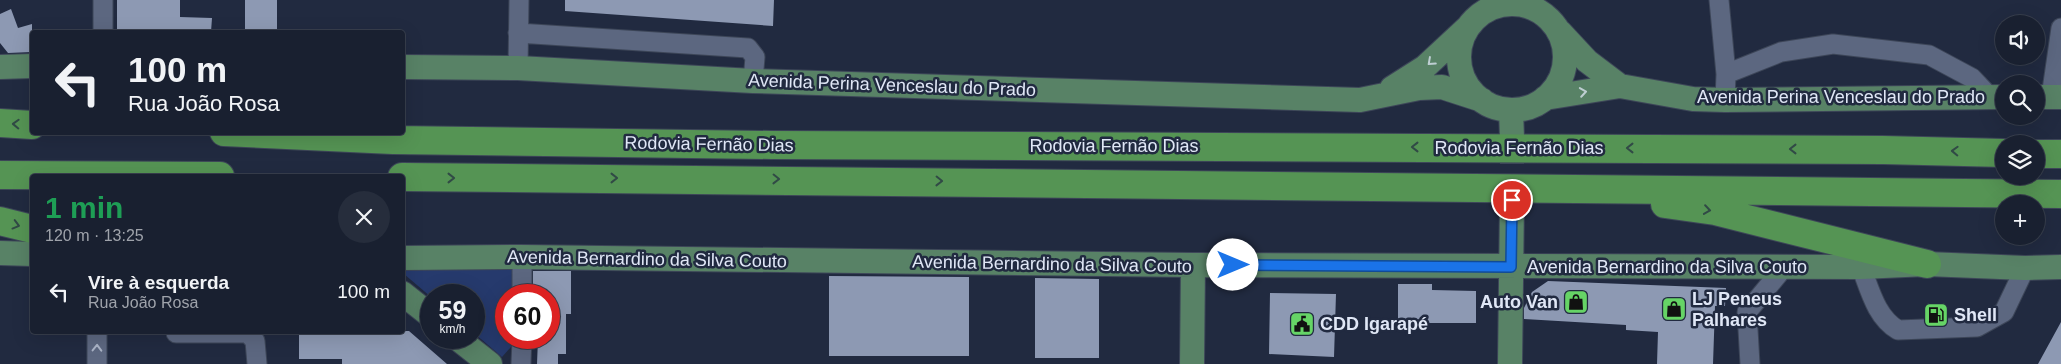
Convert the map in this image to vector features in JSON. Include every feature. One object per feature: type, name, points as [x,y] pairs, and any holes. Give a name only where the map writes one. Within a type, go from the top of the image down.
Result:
[{"type":"highway","points":[[0,123],[30,125]]},
{"type":"highway","name":"Rodovia Fernão Dias","points":[[287,135],[393,140],[772,145],[1883,150],[1995,153]]},
{"type":"highway","points":[[2045,154],[2061,154]]},
{"type":"highway","points":[[0,175],[30,175]]},
{"type":"highway","name":"Rodovia Fernão Dias","points":[[405,177],[2061,194]]},
{"type":"highway","points":[[1537,188],[1715,211],[1927,264]]},
{"type":"highway","points":[[0,221],[30,228]]},
{"type":"main road","points":[[1510,4],[1527,6],[1543,14],[1555,26],[1562,40],[1565,56],[1563,72],[1556,86],[1545,98],[1529,107],[1511,110],[1496,107],[1482,100],[1470,89],[1462,75],[1459,59],[1460,43],[1467,28],[1478,16],[1493,7],[1510,4]]},
{"type":"main road","name":"Avenida Perina Venceslau do Prado","points":[[1555,26],[1587,61],[1620,86]]},
{"type":"main road","name":"Avenida Perina Venceslau do Prado","points":[[1382,95],[1426,67],[1467,28]]},
{"type":"main road","points":[[0,66],[30,66]]},
{"type":"main road","name":"Avenida Perina Venceslau do Prado","points":[[405,67],[518,68],[754,81],[1360,100],[1419,88],[1442,87],[1482,100]]},
{"type":"main road","name":"Avenida Perina Venceslau do Prado","points":[[1545,98],[1620,86],[1693,99],[1725,100],[1995,96]]},
{"type":"main road","points":[[1511,110],[1512,138]]},
{"type":"main road","points":[[1510,364],[1512,200]]},
{"type":"main road","points":[[0,253],[30,254]]},
{"type":"main road","name":"Avenida Bernardino da Silva Couto","points":[[405,258],[1511,267],[1861,267],[1927,264],[2025,268],[2061,267]]},
{"type":"main road","points":[[1192,364],[1193,265]]},
{"type":"main road","points":[[405,295],[420,307]]},
{"type":"main road","points":[[471,349],[490,364]]},
{"type":"street","points":[[103,0],[103,30]]},
{"type":"street","points":[[518,68],[519,0]]},
{"type":"street","points":[[1719,0],[1726,74],[1725,100]]},
{"type":"street","points":[[2050,97],[2061,28]]},
{"type":"street","points":[[518,33],[748,48],[755,57],[754,81]]},
{"type":"street","points":[[1726,74],[1781,52],[1833,44],[1929,55],[1972,78],[1995,95]]},
{"type":"street","points":[[522,258],[522,284]]},
{"type":"street","points":[[1750,364],[1747,312],[1785,266]]},
{"type":"street","points":[[1861,267],[1879,312],[1887,324],[1898,330],[1977,327],[1986,324],[2004,312],[2025,268]]},
{"type":"street","points":[[97,334],[97,364]]},
{"type":"street","points":[[248,334],[252,336],[256,346],[257,364]]},
{"type":"street","points":[[522,349],[522,364]]},
{"type":"shaded area","points":[[408,265],[512,269],[512,284],[495,284],[495,349],[509,349],[502,357],[485,342],[485,284],[420,284],[420,288],[405,275]]},
{"type":"building","points":[[117,0],[180,0],[180,17],[212,18],[211,30],[117,30]]},
{"type":"building","points":[[245,0],[277,0],[277,30],[245,30]]},
{"type":"building","points":[[565,0],[774,0],[773,26],[565,11]]},
{"type":"building","points":[[11,9],[18,28],[32,24],[32,30],[30,30],[30,52],[8,53],[0,43],[0,14]]},
{"type":"building","points":[[533,271],[571,271],[571,314],[566,314],[566,354],[558,354],[558,364],[537,364],[538,349],[560,349],[560,284],[533,284]]},
{"type":"building","points":[[829,276],[969,277],[969,356],[829,356]]},
{"type":"building","points":[[1035,278],[1099,279],[1099,358],[1035,358]]},
{"type":"building","points":[[1548,281],[1726,288],[1725,306],[1715,306],[1713,364],[1657,364],[1658,332],[1626,330],[1626,325],[1524,319],[1524,308],[1532,292]]},
{"type":"building","points":[[1398,284],[1432,284],[1432,290],[1476,291],[1476,323],[1398,323]]},
{"type":"building","name":"CDD Igarapé","points":[[1270,293],[1336,294],[1334,357],[1269,354]]},
{"type":"building","points":[[2061,322],[2061,364],[2038,364]]},
{"type":"building","points":[[405,331],[409,331],[420,341],[420,349],[430,349],[447,364],[342,364],[342,359],[299,359],[299,334],[405,334]]},
{"type":"tunnel","points":[[1512,138],[1512,200]]},
{"type":"place","name":"Auto Van","points":[[1576,302]]},
{"type":"place","name":"LJ Peneus Palhares","points":[[1674,309]]},
{"type":"place","name":"Shell","points":[[1936,315]]},
{"type":"place","name":"CDD Igarapé","points":[[1302,324]]},
{"type":"route","points":[[1233,265],[1511,267],[1512,200]]}]
